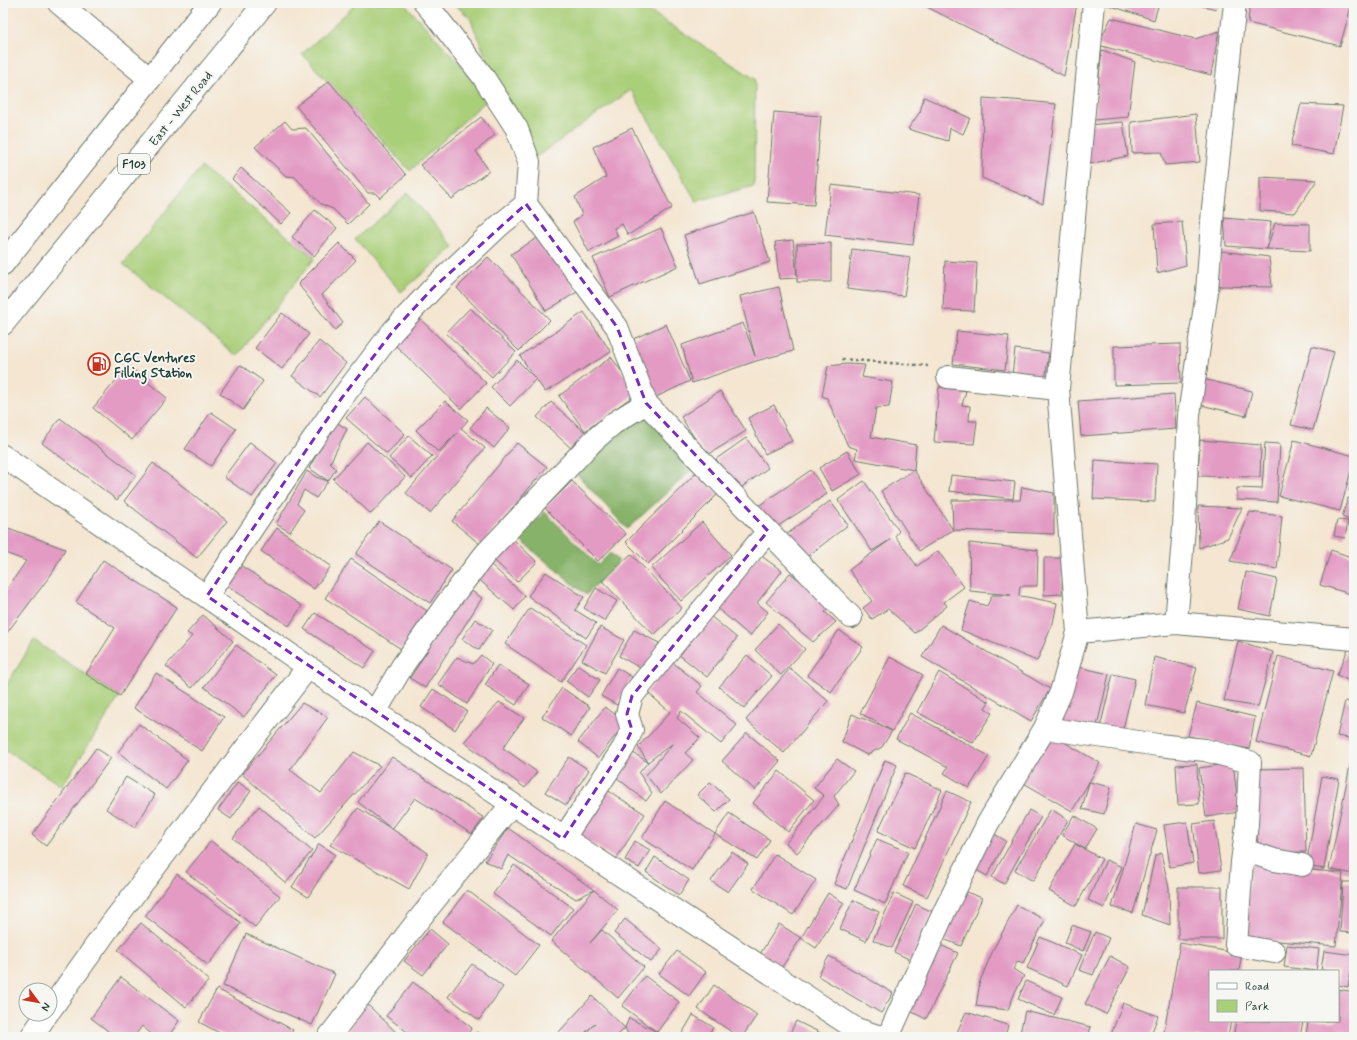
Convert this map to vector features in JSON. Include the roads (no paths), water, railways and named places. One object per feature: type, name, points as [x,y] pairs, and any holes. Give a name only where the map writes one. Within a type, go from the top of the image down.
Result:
[{"type":"street","points":[[59,3],[150,79]]},
{"type":"street","points":[[3,264],[210,3]]},
{"type":"street","name":"East - West Road","points":[[3,324],[265,3]]},
{"type":"street","points":[[425,3],[482,75],[517,129],[529,162],[526,204],[617,327],[646,403],[851,617]]},
{"type":"street","points":[[888,1037],[945,910],[988,823],[1045,728],[1061,692],[1078,632],[1058,390],[1094,3]]},
{"type":"street","points":[[1176,623],[1184,527],[1189,415],[1207,292],[1214,200],[1235,3]]},
{"type":"street","points":[[206,596],[341,399],[393,331],[433,288],[500,225],[526,204]]},
{"type":"street","points":[[948,377],[1058,390]]},
{"type":"street","points":[[375,712],[403,665],[447,603],[486,553],[593,441],[614,423],[646,403]]},
{"type":"street","points":[[3,456],[308,667],[854,1033],[880,1037]]},
{"type":"street","points":[[563,839],[624,747],[632,730],[627,714],[632,696],[768,531]]},
{"type":"street","points":[[1078,632],[1176,623],[1354,639]]},
{"type":"street","points":[[58,999],[112,923],[308,667]]},
{"type":"street","points":[[1045,728],[1158,745],[1205,750],[1250,762],[1247,824],[1236,945],[1274,952]]},
{"type":"street","points":[[329,1037],[416,923],[512,804]]},
{"type":"street","points":[[1244,850],[1274,860],[1302,865]]},
{"type":"street","points":[[31,1037],[41,1022]]},
{"type":"place","name":"CGC Ventures Filling Station","points":[[99,364]]}]
